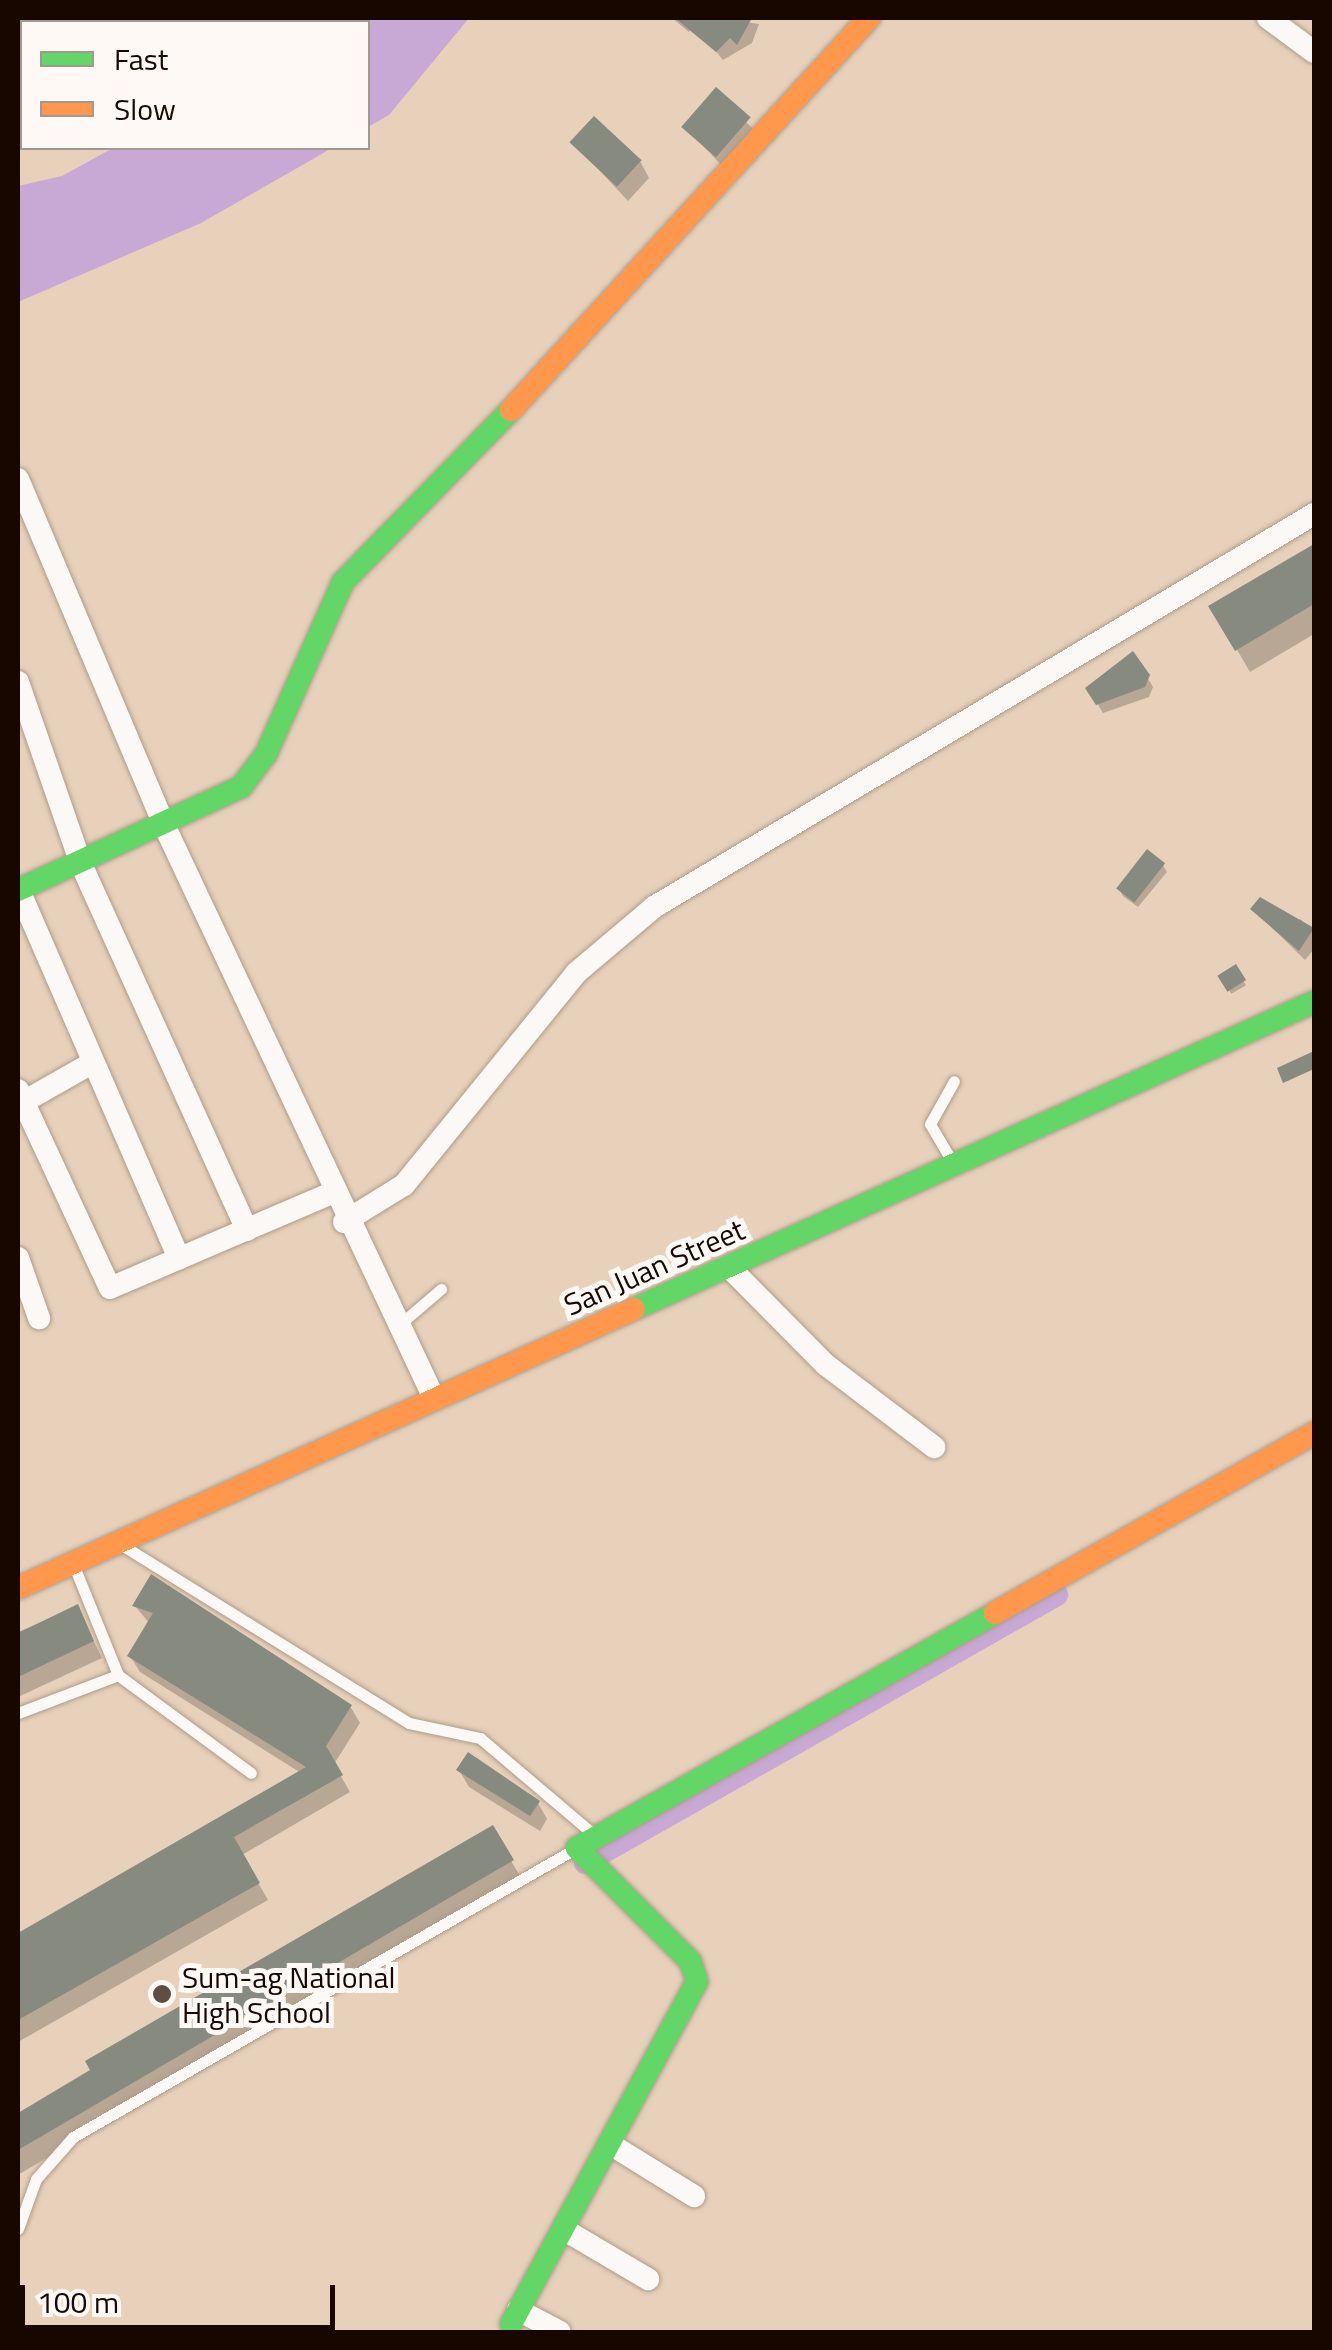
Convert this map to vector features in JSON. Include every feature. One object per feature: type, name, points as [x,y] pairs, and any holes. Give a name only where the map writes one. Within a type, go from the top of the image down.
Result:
[{"type":"street","points":[[179,1259],[18,889],[164,827],[241,787],[266,754],[343,582],[422,508],[869,18]]},
{"type":"street","points":[[1268,18],[1314,52]]},
{"type":"street","points":[[18,479],[164,827],[344,1222],[434,1396]]},
{"type":"street","points":[[344,1222],[404,1185],[576,973],[654,907],[1314,514]]},
{"type":"street","points":[[18,682],[82,864],[247,1230]]},
{"type":"street","name":"San Juan Street","points":[[18,1588],[434,1396],[955,1167],[1314,1002]]},
{"type":"street","points":[[92,1063],[19,1099],[110,1288],[332,1192]]},
{"type":"street","points":[[18,1258],[39,1318]]},
{"type":"street","points":[[729,1267],[826,1364],[934,1447]]},
{"type":"street","points":[[560,2332],[515,2317],[697,1981],[690,1961],[589,1852],[1314,1433]]},
{"type":"street","points":[[610,2144],[694,2196]]},
{"type":"street","points":[[563,2229],[648,2279]]},
{"type":"lane","points":[[954,1080],[930,1124],[955,1167]]},
{"type":"lane","points":[[398,1328],[441,1289]]},
{"type":"lane","points":[[18,2229],[36,2180],[73,2137],[589,1852],[480,1738],[409,1723],[116,1542]]},
{"type":"lane","points":[[72,1562],[118,1674],[251,1772]]},
{"type":"lane","points":[[18,1713],[118,1674]]},
{"type":"shaded area","points":[[469,18],[389,115],[370,126],[370,20],[336,20]]},
{"type":"shaded area","points":[[109,150],[329,150],[201,223],[18,302],[18,186],[62,176]]},
{"type":"building","points":[[675,18],[752,18],[737,45],[730,38],[716,52]]},
{"type":"building","points":[[716,87],[751,117],[716,157],[681,127]]},
{"type":"building","points":[[594,116],[642,160],[617,187],[569,142]]},
{"type":"building","points":[[1314,544],[1314,604],[1235,651],[1208,606]]},
{"type":"building","points":[[1133,651],[1150,675],[1145,687],[1096,705],[1085,688]]},
{"type":"building","points":[[1147,849],[1165,863],[1134,903],[1116,888]]},
{"type":"building","points":[[1260,897],[1314,928],[1299,951],[1250,909]]},
{"type":"building","points":[[1236,964],[1246,980],[1227,992],[1217,976]]},
{"type":"building","points":[[1314,1051],[1314,1069],[1283,1083],[1277,1068]]},
{"type":"building","points":[[151,1574],[352,1705],[326,1746],[343,1775],[234,1837],[260,1883],[18,2020],[18,1933],[306,1767],[127,1656],[153,1613],[132,1606]]},
{"type":"building","points":[[78,1604],[94,1641],[18,1677],[18,1633]]},
{"type":"building","points":[[468,1752],[540,1801],[530,1816],[456,1770]]},
{"type":"building","points":[[493,1825],[514,1860],[18,2150],[18,2113],[90,2070],[85,2061]]},
{"type":"waterway","points":[[585,1863],[1057,1595]]},
{"type":"traffic: fast","points":[[18,890],[241,787],[266,754],[343,582],[511,410]]},
{"type":"traffic: fast","points":[[634,1309],[1314,1002]]},
{"type":"traffic: fast","points":[[511,2324],[697,1981],[690,1961],[577,1848],[995,1613]]},
{"type":"traffic: slow","points":[[511,410],[869,18]]},
{"type":"traffic: slow","points":[[18,1588],[634,1309]]},
{"type":"traffic: slow","points":[[995,1613],[1314,1433]]},
{"type":"place","name":"Sum-ag National High School","points":[[162,1994]]}]
